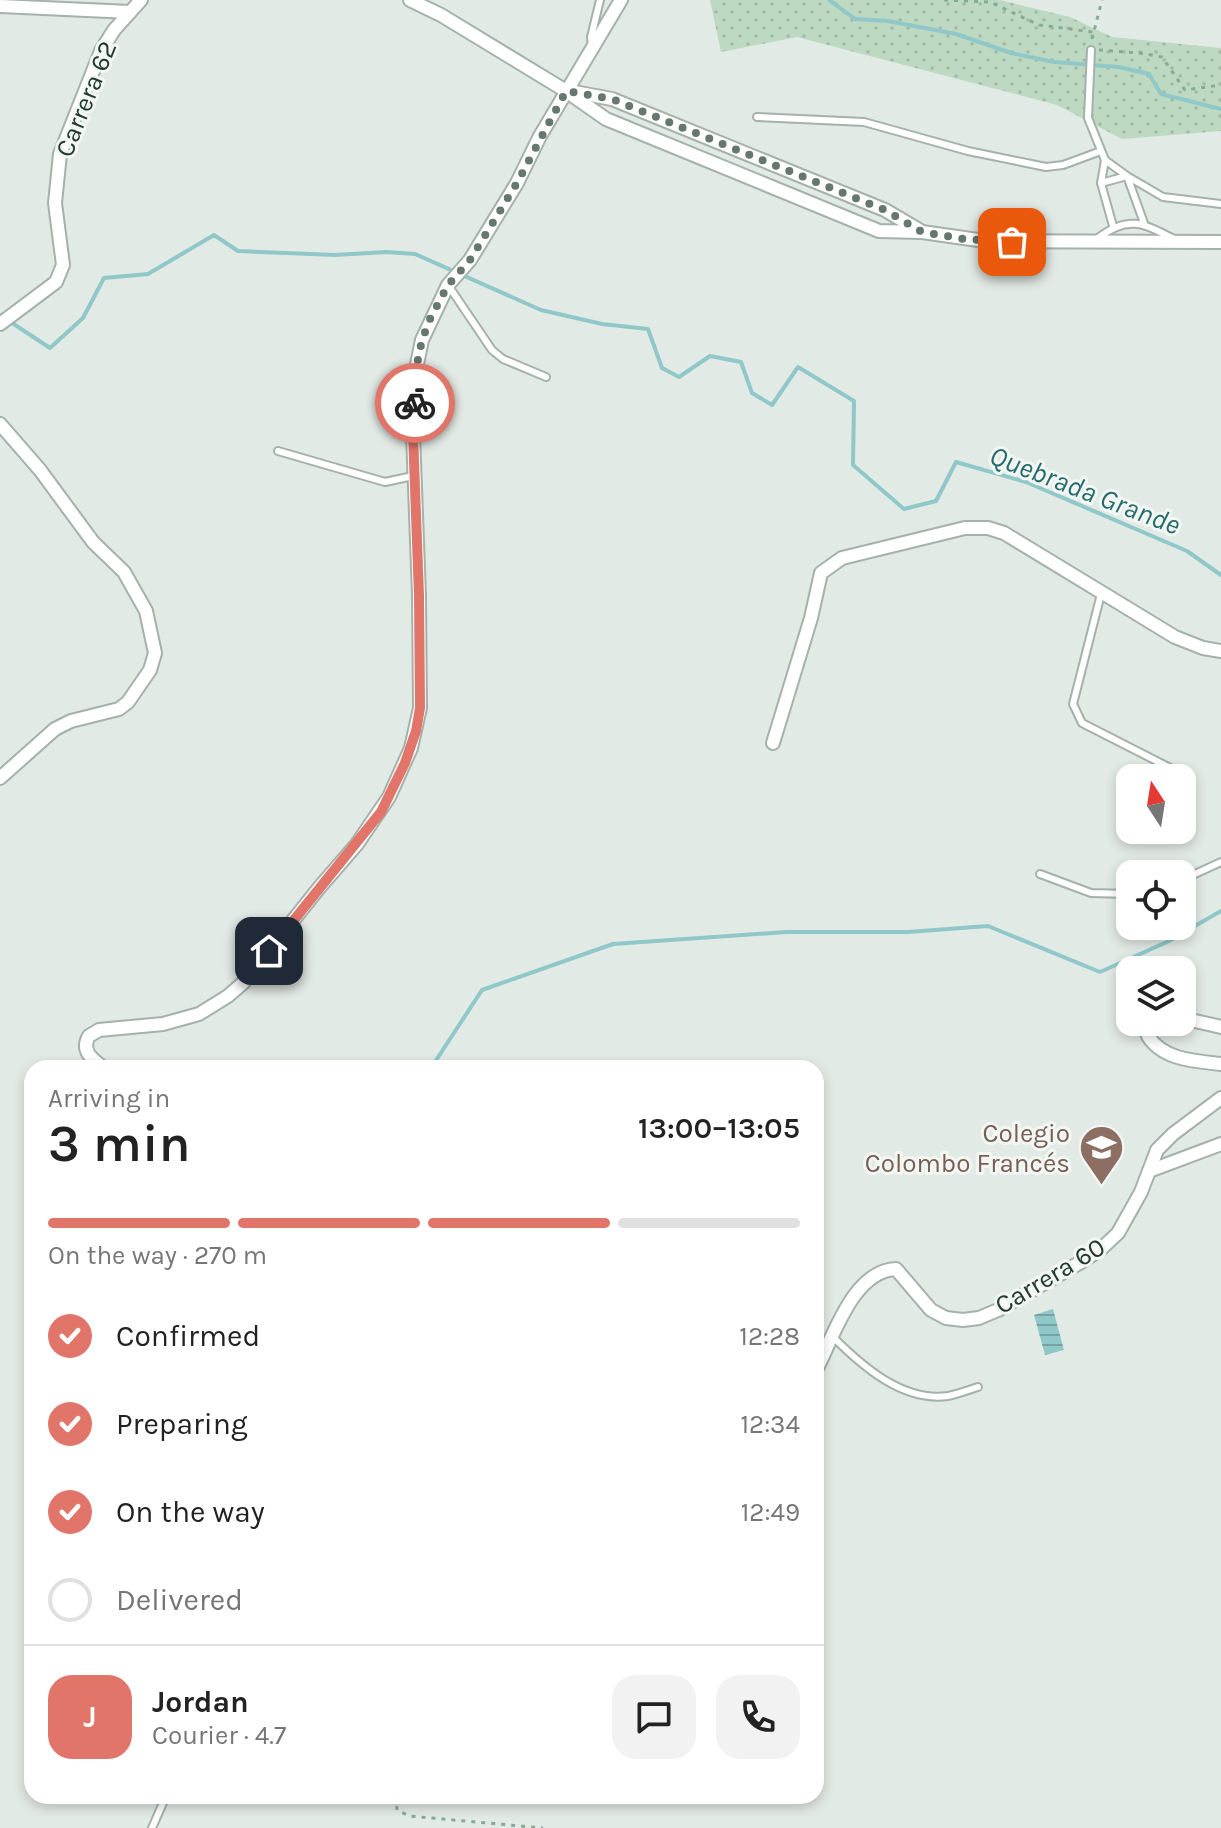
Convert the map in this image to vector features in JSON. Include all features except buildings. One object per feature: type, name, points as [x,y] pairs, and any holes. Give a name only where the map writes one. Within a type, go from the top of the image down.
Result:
[{"type":"street","name":"Carrera 62","points":[[0,324],[56,282],[63,265],[55,203],[60,154],[101,51],[114,30],[141,0]]},
{"type":"street","points":[[410,0],[441,15],[606,119],[879,231],[922,232],[985,241],[1221,242]]},
{"type":"street","points":[[94,1060],[86,1045],[89,1036],[99,1030],[163,1024],[199,1014],[243,983],[357,844],[389,797],[411,748],[420,708],[417,475],[413,434],[416,369],[422,340],[451,282],[464,267],[517,183],[566,91],[621,0]]},
{"type":"street","points":[[0,6],[130,12]]},
{"type":"street","points":[[566,91],[612,99],[885,210],[922,232]]},
{"type":"street","points":[[0,424],[40,470],[93,542],[124,572],[146,611],[155,653],[150,670],[128,702],[119,709],[71,721],[55,729],[0,778]]},
{"type":"street","points":[[773,743],[811,618],[821,573],[842,558],[965,528],[988,528],[1012,537],[1175,637],[1221,651]]},
{"type":"street","points":[[1196,1021],[1221,1027]]},
{"type":"street","points":[[1148,1036],[1155,1047],[1167,1053],[1221,1064]]},
{"type":"street","points":[[1149,1171],[1157,1150],[1221,1098]]},
{"type":"street","points":[[1149,1171],[1221,1144]]},
{"type":"street","name":"Carrera 60","points":[[824,1351],[840,1317],[863,1286],[874,1276],[890,1270],[901,1273],[931,1310],[946,1318],[979,1318],[998,1310],[1101,1249],[1118,1233],[1149,1171]]},
{"type":"lane","points":[[593,50],[591,37],[600,0]]},
{"type":"lane","points":[[1091,50],[1088,118],[1105,160],[1163,197],[1221,204]]},
{"type":"lane","points":[[757,117],[864,122],[968,151],[1046,167],[1063,165],[1101,151]]},
{"type":"lane","points":[[1105,160],[1101,183],[1113,226]]},
{"type":"lane","points":[[1101,183],[1127,176]]},
{"type":"lane","points":[[1127,176],[1144,223]]},
{"type":"lane","points":[[1092,243],[1113,226],[1144,223],[1177,241]]},
{"type":"lane","points":[[451,282],[492,350],[503,359],[546,377]]},
{"type":"lane","points":[[278,451],[385,482],[417,475]]},
{"type":"lane","points":[[1102,593],[1073,704],[1082,723],[1163,764]]},
{"type":"lane","points":[[1196,874],[1221,862]]},
{"type":"lane","points":[[1040,874],[1091,893],[1116,894]]},
{"type":"lane","points":[[831,1335],[852,1356],[911,1393],[946,1396],[978,1387]]},
{"type":"lane","points":[[152,1828],[162,1804]]},
{"type":"path","points":[[944,0],[990,2],[1039,25],[1093,32]]},
{"type":"path","points":[[1102,0],[1091,50],[1162,57],[1185,90],[1221,85]]},
{"type":"path","points":[[397,1804],[397,1810],[409,1816],[543,1828]]},
{"type":"green space","points":[[710,0],[1000,0],[1070,17],[1112,37],[1221,48],[1221,131],[1122,139],[1057,105],[797,37],[721,52]]},
{"type":"water","points":[[1053,1309],[1064,1350],[1045,1355],[1034,1315]]},
{"type":"waterway","points":[[829,0],[855,19],[888,21],[956,34],[1011,53],[1054,62],[1119,67],[1149,74],[1161,94],[1221,109]]},
{"type":"waterway","name":"Quebrada Grande","points":[[0,315],[50,348],[83,318],[104,278],[148,274],[214,235],[238,251],[415,254],[541,310],[602,324],[648,329],[662,368],[679,377],[710,356],[741,362],[752,393],[772,405],[798,367],[854,401],[853,465],[904,509],[936,501],[956,462],[1026,482],[1187,551],[1221,575]]},
{"type":"waterway","points":[[436,1060],[482,990],[613,944],[786,932],[908,932],[988,926],[1100,972],[1169,941],[1221,911]]},
{"type":"way so far","points":[[415,403],[416,369],[430,319],[448,285],[470,260],[517,183],[566,91],[612,99],[885,210],[922,232],[945,237],[1012,242]]},
{"type":"place","name":"Colegio Colombo Francés","points":[[1101,1187]]},
{"type":"route","points":[[269,951],[381,812],[405,763],[416,731],[420,708],[420,623],[417,475],[413,434],[415,403]]}]
